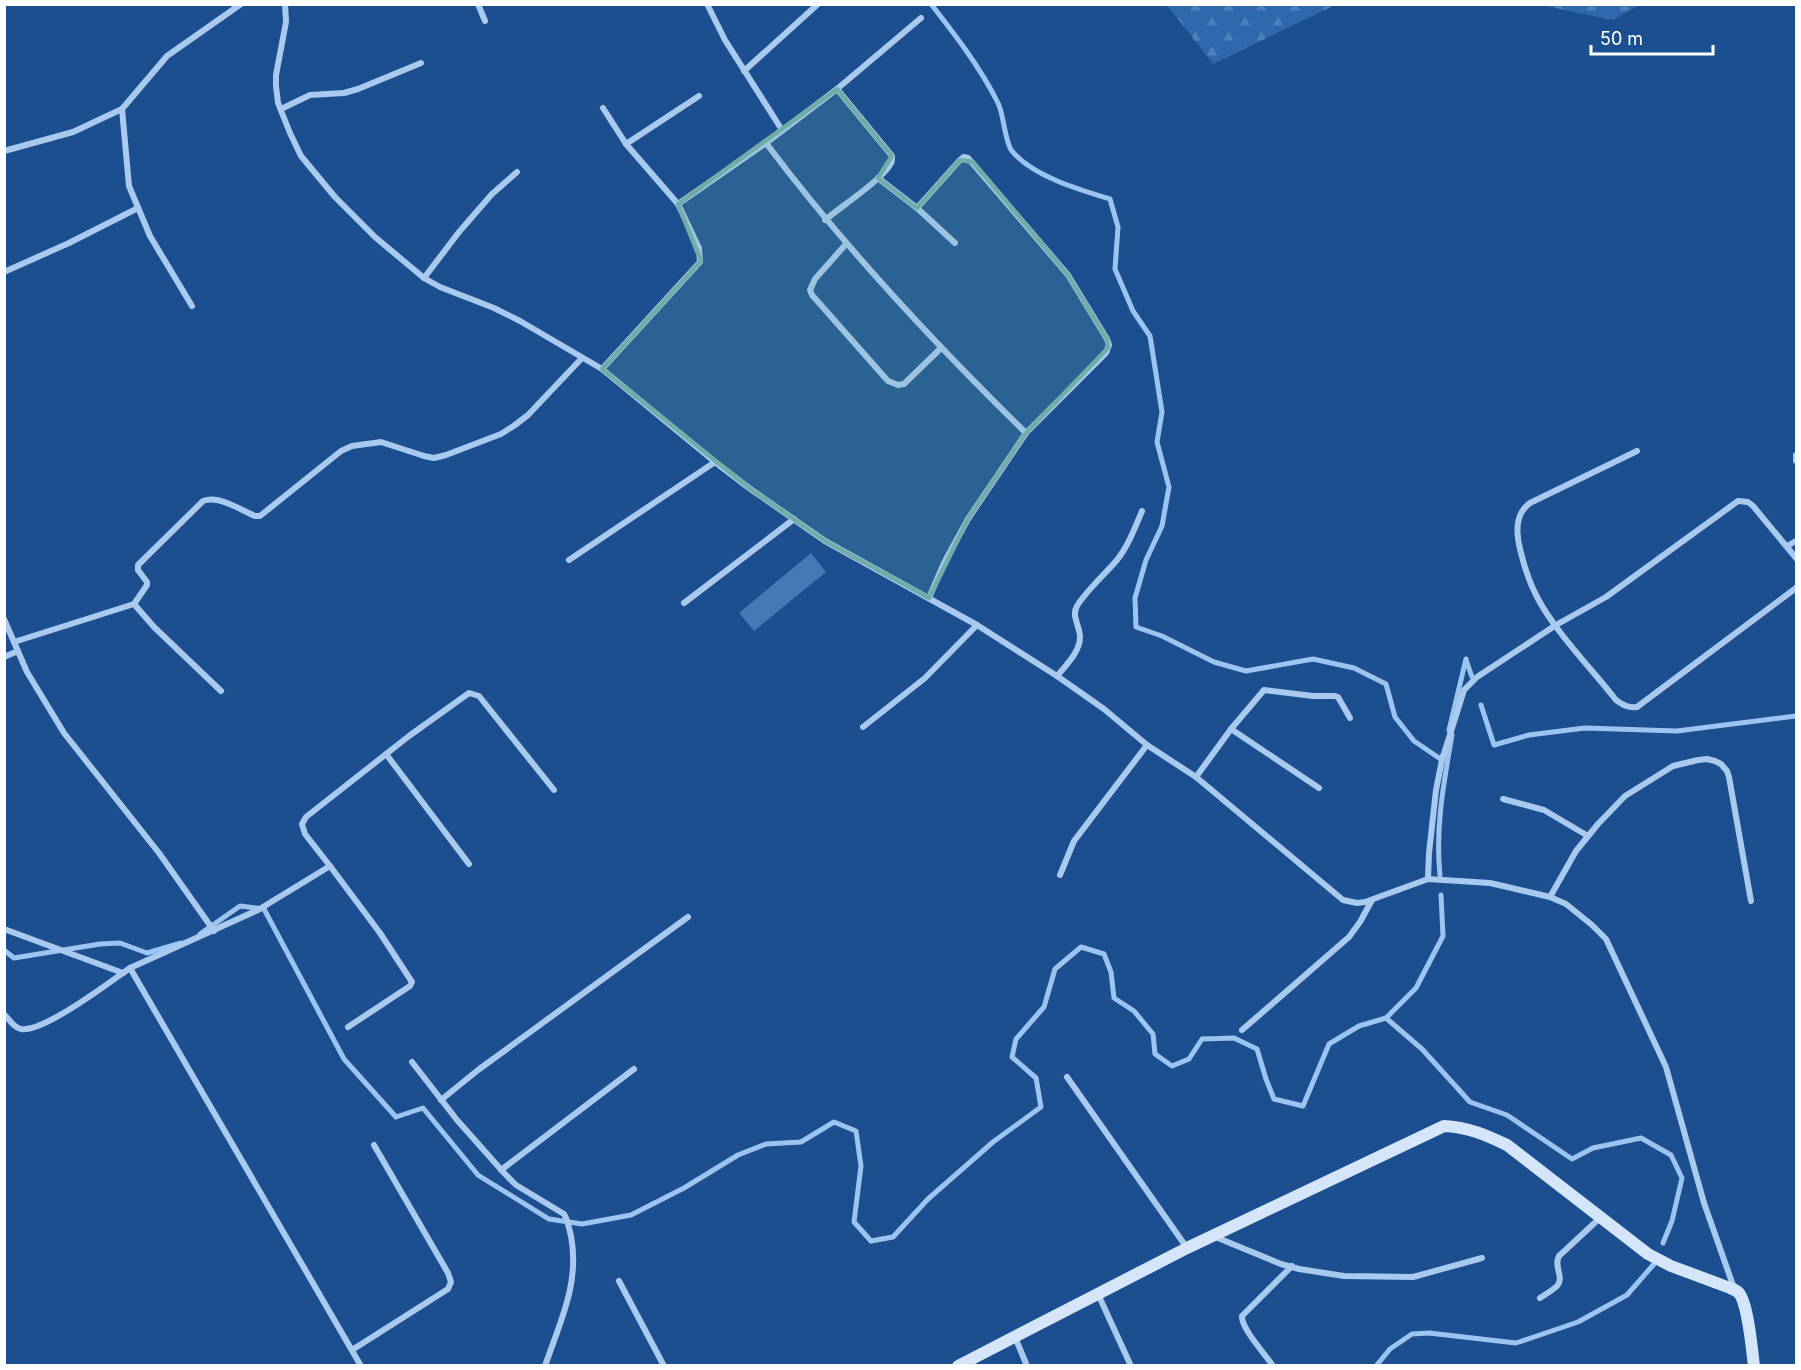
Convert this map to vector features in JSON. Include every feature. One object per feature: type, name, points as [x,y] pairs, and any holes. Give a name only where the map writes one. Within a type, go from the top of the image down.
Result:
[{"type":"main road","points":[[957,1365],[1187,1248],[1444,1126],[1458,1126],[1482,1133],[1507,1145],[1648,1254],[1671,1266],[1739,1293],[1752,1342],[1754,1365]]},
{"type":"street","points":[[4,151],[74,132],[122,109],[167,56],[242,4]]},
{"type":"street","points":[[285,4],[286,22],[276,75],[278,102],[301,156],[335,197],[375,237],[424,278],[440,287],[495,308],[602,369],[715,462],[825,541],[977,625],[1057,676],[1104,709],[1148,745],[1196,777],[1343,900],[1358,903],[1428,879],[1490,883],[1550,897],[1566,904],[1592,925],[1606,939],[1665,1067],[1704,1203],[1735,1290]]},
{"type":"street","points":[[478,4],[485,21]]},
{"type":"street","points":[[707,4],[725,40],[782,130]]},
{"type":"street","points":[[744,71],[818,4]]},
{"type":"street","points":[[678,204],[766,143],[837,89],[921,18]]},
{"type":"street","points":[[281,109],[310,95],[344,93],[358,89],[421,63]]},
{"type":"street","points":[[825,220],[878,178],[891,164],[892,156],[837,89]]},
{"type":"street","points":[[626,144],[699,96]]},
{"type":"street","points":[[602,369],[700,262],[699,248],[678,204],[626,144],[603,108]]},
{"type":"street","points":[[122,109],[129,186],[150,236],[192,306]]},
{"type":"street","points":[[766,143],[846,244],[962,371],[1026,433]]},
{"type":"street","points":[[917,208],[960,160],[964,157],[968,158],[1068,275],[1109,345],[1106,354],[1026,433],[968,519],[928,597]]},
{"type":"street","points":[[424,278],[492,194],[517,172]]},
{"type":"street","points":[[878,178],[917,208],[956,243]]},
{"type":"street","points":[[4,272],[69,243],[138,208]]},
{"type":"street","points":[[846,244],[815,279],[810,290],[812,296],[881,372],[893,384],[904,384],[941,348]]},
{"type":"street","points":[[14,642],[134,604],[147,585],[138,570],[138,565],[203,501],[218,500],[260,516],[341,451],[352,446],[381,441],[434,458],[446,455],[501,434],[515,425],[528,415],[582,358]]},
{"type":"street","points":[[1637,452],[1530,503],[1522,510],[1517,537],[1525,568],[1537,597],[1556,626],[1616,700],[1630,708],[1636,707],[1797,588]]},
{"type":"street","points":[[1797,455],[1797,461]]},
{"type":"street","points":[[569,560],[715,462]]},
{"type":"street","points":[[1428,879],[1436,790],[1442,760],[1464,690],[1477,677],[1606,597],[1738,501],[1748,502],[1753,506],[1797,558]]},
{"type":"street","points":[[1057,676],[1075,653],[1079,642],[1080,634],[1075,615],[1078,605],[1129,542],[1142,511]]},
{"type":"street","points":[[684,603],[794,519]]},
{"type":"street","points":[[1787,546],[1797,541]]},
{"type":"street","points":[[134,604],[154,627],[221,691]]},
{"type":"street","points":[[4,619],[27,672],[64,733],[159,853],[213,929]]},
{"type":"street","points":[[863,727],[925,678],[977,625]]},
{"type":"street","points":[[4,657],[18,651]]},
{"type":"street","points":[[1196,777],[1231,729],[1260,694],[1267,689],[1313,696],[1338,697],[1350,718]]},
{"type":"street","points":[[348,1027],[410,986],[412,982],[380,933],[305,834],[302,829],[304,820],[386,754],[456,702],[472,693],[479,696],[554,790]]},
{"type":"street","points":[[1231,729],[1319,788]]},
{"type":"street","points":[[1060,875],[1074,842],[1148,745]]},
{"type":"street","points":[[386,754],[469,864]]},
{"type":"street","points":[[1550,897],[1576,851],[1598,824],[1626,796],[1673,766],[1707,759],[1721,764],[1729,777],[1751,901]]},
{"type":"street","points":[[1503,799],[1544,810],[1588,836]]},
{"type":"street","points":[[4,1014],[16,1027],[21,1029],[42,1024],[81,1002],[127,970],[258,910],[330,866]]},
{"type":"street","points":[[1242,1030],[1349,937],[1373,899]]},
{"type":"street","points":[[441,1100],[478,1070],[688,917]]},
{"type":"street","points":[[4,929],[75,955],[127,970],[361,1365]]},
{"type":"street","points":[[412,1062],[457,1120],[501,1170],[516,1185],[562,1212],[567,1219],[574,1251],[571,1293],[545,1365]]},
{"type":"street","points":[[501,1170],[634,1069]]},
{"type":"street","points":[[1067,1077],[1187,1248]]},
{"type":"street","points":[[352,1350],[448,1289],[451,1282],[374,1145]]},
{"type":"street","points":[[1540,1298],[1559,1285],[1560,1279],[1556,1263],[1558,1256],[1600,1218]]},
{"type":"street","points":[[1213,1236],[1292,1266],[1344,1276],[1404,1278],[1420,1276],[1482,1258]]},
{"type":"street","points":[[1273,1365],[1245,1328],[1241,1319],[1245,1312],[1292,1266]]},
{"type":"street","points":[[619,1281],[664,1365]]},
{"type":"street","points":[[1098,1294],[1131,1365]]},
{"type":"street","points":[[1015,1337],[1028,1365]]},
{"type":"highlighted area","points":[[837,89],[892,156],[878,178],[917,208],[960,160],[973,162],[1068,275],[1107,339],[1108,348],[1026,433],[968,519],[929,598],[825,541],[749,488],[602,369],[701,261],[678,204]]},
{"type":"green space","points":[[1167,5],[1335,5],[1213,64]]},
{"type":"green space","points":[[1541,5],[1639,5],[1613,20]]},
{"type":"building","points":[[811,553],[826,572],[754,631],[739,613]]},
{"type":"waterway","points":[[931,4],[967,52],[991,90],[1000,108],[1012,151],[1044,175],[1110,199],[1118,227],[1115,269],[1133,311],[1150,336],[1162,412],[1157,442],[1169,487],[1162,526],[1146,560],[1135,598],[1136,627],[1162,636],[1214,662],[1246,671],[1313,659],[1354,668],[1386,684],[1395,717],[1414,741],[1442,760],[1442,756]]},
{"type":"waterway","points":[[1449,730],[1466,659]]},
{"type":"waterway","points":[[1466,660],[1472,677]]},
{"type":"waterway","points":[[1481,705],[1494,745],[1529,735],[1585,728],[1677,731],[1796,716]]},
{"type":"waterway","points":[[1440,875],[1439,822],[1452,735]]},
{"type":"waterway","points":[[200,934],[240,906],[264,909],[344,1059],[396,1117],[423,1108],[478,1175],[549,1219],[582,1224],[631,1215],[684,1188],[738,1155],[766,1144],[801,1142],[834,1122],[856,1131],[861,1166],[854,1222],[871,1241],[893,1237],[928,1199],[993,1142],[1041,1107],[1036,1078],[1012,1057],[1016,1039],[1044,1007],[1055,969],[1081,947],[1104,954],[1111,972],[1114,998],[1134,1011],[1153,1034],[1155,1054],[1172,1066],[1189,1059],[1202,1039],[1234,1038],[1257,1049],[1274,1099],[1303,1106],[1329,1044],[1359,1026],[1386,1018],[1416,988],[1443,936],[1441,895]]},
{"type":"waterway","points":[[4,950],[14,958],[100,944],[120,943],[147,953],[181,943]]},
{"type":"waterway","points":[[1386,1018],[1422,1049],[1470,1102],[1507,1115],[1572,1159],[1593,1148],[1641,1138],[1671,1155],[1682,1178],[1672,1221],[1663,1243]]},
{"type":"waterway","points":[[1376,1366],[1390,1349],[1412,1334],[1429,1333],[1516,1343],[1578,1322],[1627,1295],[1654,1264]]}]
